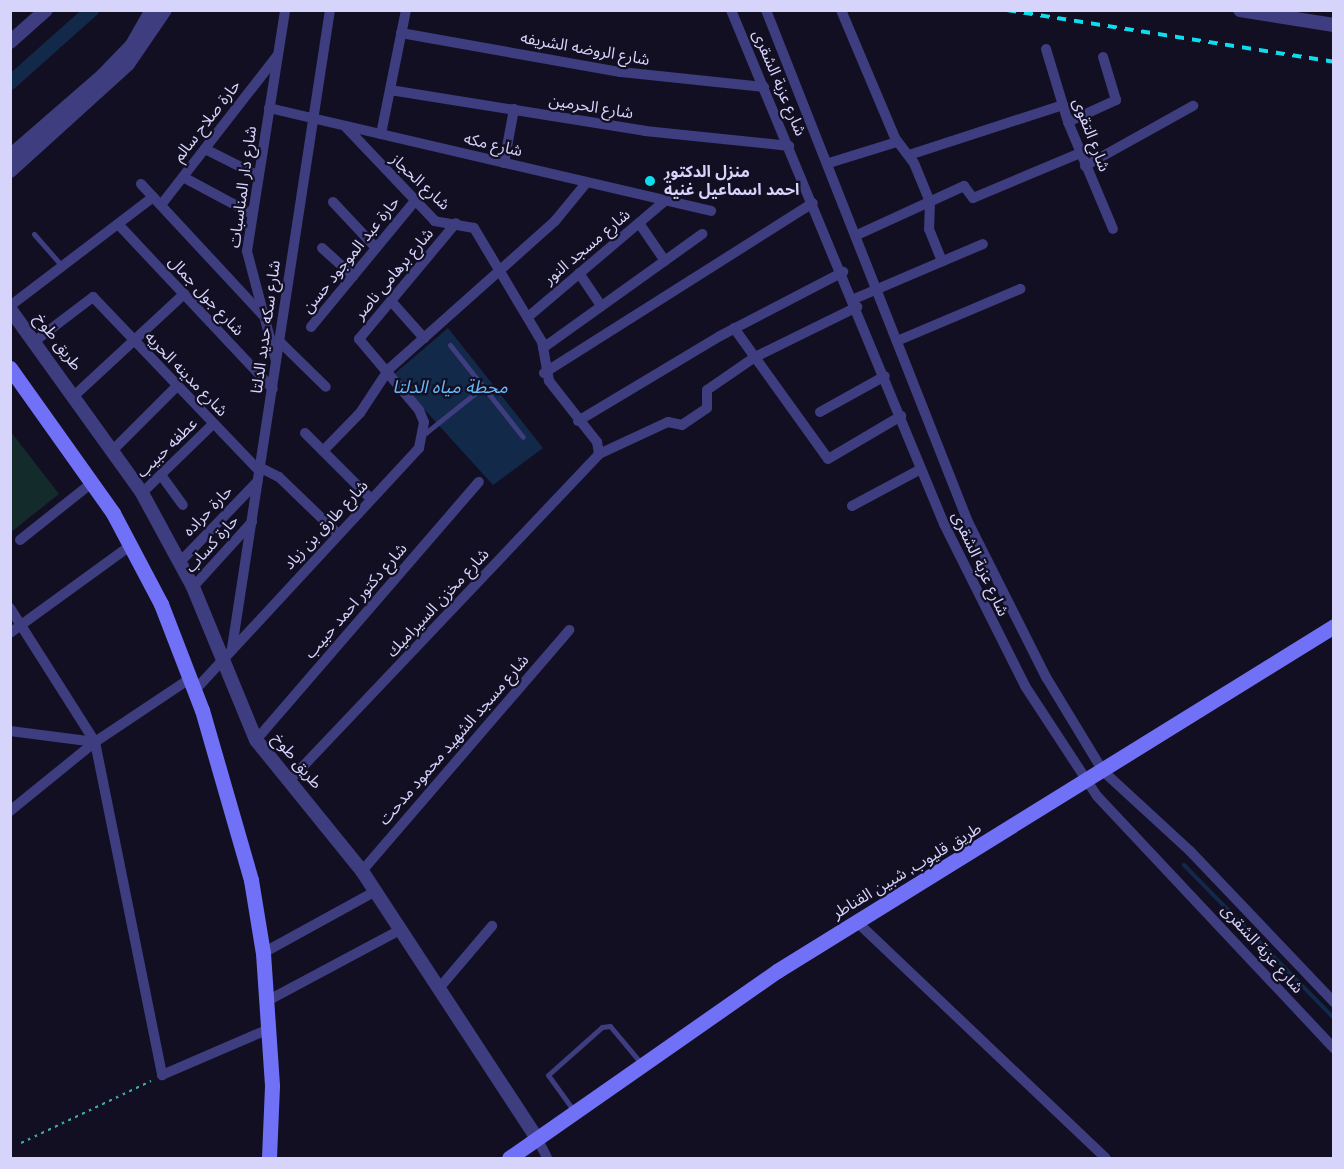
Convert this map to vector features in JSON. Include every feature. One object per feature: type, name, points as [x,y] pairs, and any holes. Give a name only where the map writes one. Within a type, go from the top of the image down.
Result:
[{"type":"main road","points":[[10,368],[93,482],[130,545],[193,684],[251,880],[263,953],[269,1029],[269,1158]]},
{"type":"main road","name":"طريق قليوب, شبين القناطر","points":[[518,1156],[537,1138],[641,1063],[857,922],[1087,782],[1334,626]]},
{"type":"street","points":[[10,42],[46,10]]},
{"type":"street","points":[[10,156],[102,76],[132,45],[152,10]]},
{"type":"street","points":[[10,171],[128,64],[165,10]]},
{"type":"street","name":"شارع دار المناسبات","points":[[277,365],[248,260],[252,214],[285,10]]},
{"type":"street","name":"شارع سكه حديد الدلتا","points":[[232,648],[277,365],[310,119],[330,10]]},
{"type":"street","points":[[381,134],[406,10]]},
{"type":"street","name":"شارع عزبة الشقرى","points":[[732,10],[856,303],[921,469],[995,633],[1087,782],[1334,1048]]},
{"type":"street","name":"شارع عزبة الشقرى","points":[[766,10],[829,163],[897,341],[993,574],[1103,771],[1190,851],[1334,1002]]},
{"type":"street","points":[[841,10],[897,142],[909,155],[930,202],[929,229],[942,262]]},
{"type":"street","points":[[1240,10],[1315,17],[1334,25]]},
{"type":"street","name":"شارع الروضه الشريفه","points":[[401,33],[621,72],[764,87]]},
{"type":"street","name":"شارع التقوى","points":[[1046,49],[1068,122],[1113,229]]},
{"type":"street","name":"حارة صلاح سالم","points":[[10,308],[118,224],[157,201],[183,177],[278,55]]},
{"type":"street","points":[[1068,122],[1116,100],[1103,57]]},
{"type":"street","name":"شارع الحرمين","points":[[390,90],[514,110],[789,146]]},
{"type":"street","points":[[909,155],[1063,105]]},
{"type":"street","points":[[1085,166],[1193,106]]},
{"type":"street","name":"شارع مكه","points":[[269,108],[711,211]]},
{"type":"street","points":[[504,163],[514,110]]},
{"type":"street","name":"شارع الحجاز","points":[[345,126],[414,202],[438,222],[472,225],[501,270]]},
{"type":"street","points":[[829,163],[897,142]]},
{"type":"street","points":[[205,149],[259,176]]},
{"type":"street","points":[[857,236],[964,186],[973,198],[1080,153]]},
{"type":"street","points":[[183,177],[252,214]]},
{"type":"street","points":[[322,451],[360,412],[388,369],[501,270],[587,182]]},
{"type":"street","points":[[141,184],[263,315]]},
{"type":"street","name":"شارع مسجد النور","points":[[528,317],[666,200]]},
{"type":"street","points":[[333,202],[376,248]]},
{"type":"street","name":"حارة عبد الموجود حسن","points":[[311,327],[414,202]]},
{"type":"street","points":[[544,373],[813,203]]},
{"type":"street","name":"شارع برهامى ناصر","points":[[388,369],[359,339],[456,223]]},
{"type":"street","points":[[639,223],[665,261]]},
{"type":"street","name":"شارع جول جمال","points":[[118,224],[273,389]]},
{"type":"street","points":[[543,348],[702,234]]},
{"type":"street","points":[[501,270],[543,348],[544,373],[598,448],[668,422],[682,425],[707,408],[707,390],[755,357],[878,289],[983,244]]},
{"type":"street","points":[[322,248],[353,276]]},
{"type":"street","points":[[578,421],[734,328],[843,272]]},
{"type":"street","points":[[579,273],[601,306]]},
{"type":"street","points":[[897,341],[1020,289]]},
{"type":"street","points":[[75,395],[184,294]]},
{"type":"street","name":"شارع مدينه الحريه","points":[[35,341],[91,296],[260,474],[279,477],[338,534]]},
{"type":"street","points":[[391,301],[424,338]]},
{"type":"street","name":"طريق طوخ","points":[[10,308],[75,395],[142,493],[193,586],[256,740],[376,891],[441,986],[537,1138],[547,1158]]},
{"type":"street","points":[[734,328],[828,459],[901,416]]},
{"type":"street","points":[[280,342],[326,387]]},
{"type":"street","points":[[388,369],[419,410],[423,435]]},
{"type":"street","points":[[820,412],[885,376]]},
{"type":"street","points":[[113,450],[177,386]]},
{"type":"street","name":"عطفه حبيب","points":[[142,493],[213,424]]},
{"type":"street","points":[[305,433],[371,499]]},
{"type":"street","name":"شارع طارق بن زياد","points":[[10,811],[95,742],[193,684],[223,659],[419,448],[423,435]]},
{"type":"street","name":"شارع مخزن السيراميك","points":[[290,780],[598,448]]},
{"type":"street","points":[[852,506],[921,469]]},
{"type":"street","name":"حارة حراده","points":[[180,562],[260,474]]},
{"type":"street","points":[[161,475],[183,505]]},
{"type":"street","points":[[21,540],[93,482]]},
{"type":"street","name":"شارع دكتور احمد حبيب","points":[[256,740],[478,482]]},
{"type":"street","name":"حارة كساب","points":[[193,586],[252,522]]},
{"type":"street","points":[[10,633],[130,545]]},
{"type":"street","points":[[10,608],[95,742],[162,1075],[269,1029]]},
{"type":"street","name":"شارع مسجد الشهيد محمود مدحت","points":[[362,871],[569,630]]},
{"type":"street","points":[[10,731],[95,742]]},
{"type":"street","points":[[263,953],[376,891]]},
{"type":"street","points":[[857,922],[1106,1158]]},
{"type":"street","points":[[441,986],[492,926]]},
{"type":"street","points":[[267,1001],[402,929]]},
{"type":"lane","points":[[34,234],[62,266]]},
{"type":"lane","points":[[450,345],[523,437]]},
{"type":"lane","points":[[423,435],[483,387]]},
{"type":"lane","points":[[574,1112],[548,1075],[603,1026],[610,1026],[641,1063]]},
{"type":"path","points":[[21,1143],[162,1075]]},
{"type":"green space","points":[[11,432],[59,494],[11,532]]},
{"type":"water","name":"محطة مياه الدلتا","points":[[448,328],[543,448],[493,485],[393,375]]},
{"type":"waterway","points":[[10,83],[92,10]]},
{"type":"waterway","points":[[1184,865],[1334,1018]]},
{"type":"railway","points":[[1007,10],[1334,62]]},
{"type":"place","name":"منزل الدكتور احمد اسماعيل غنية","points":[[650,181]]}]
